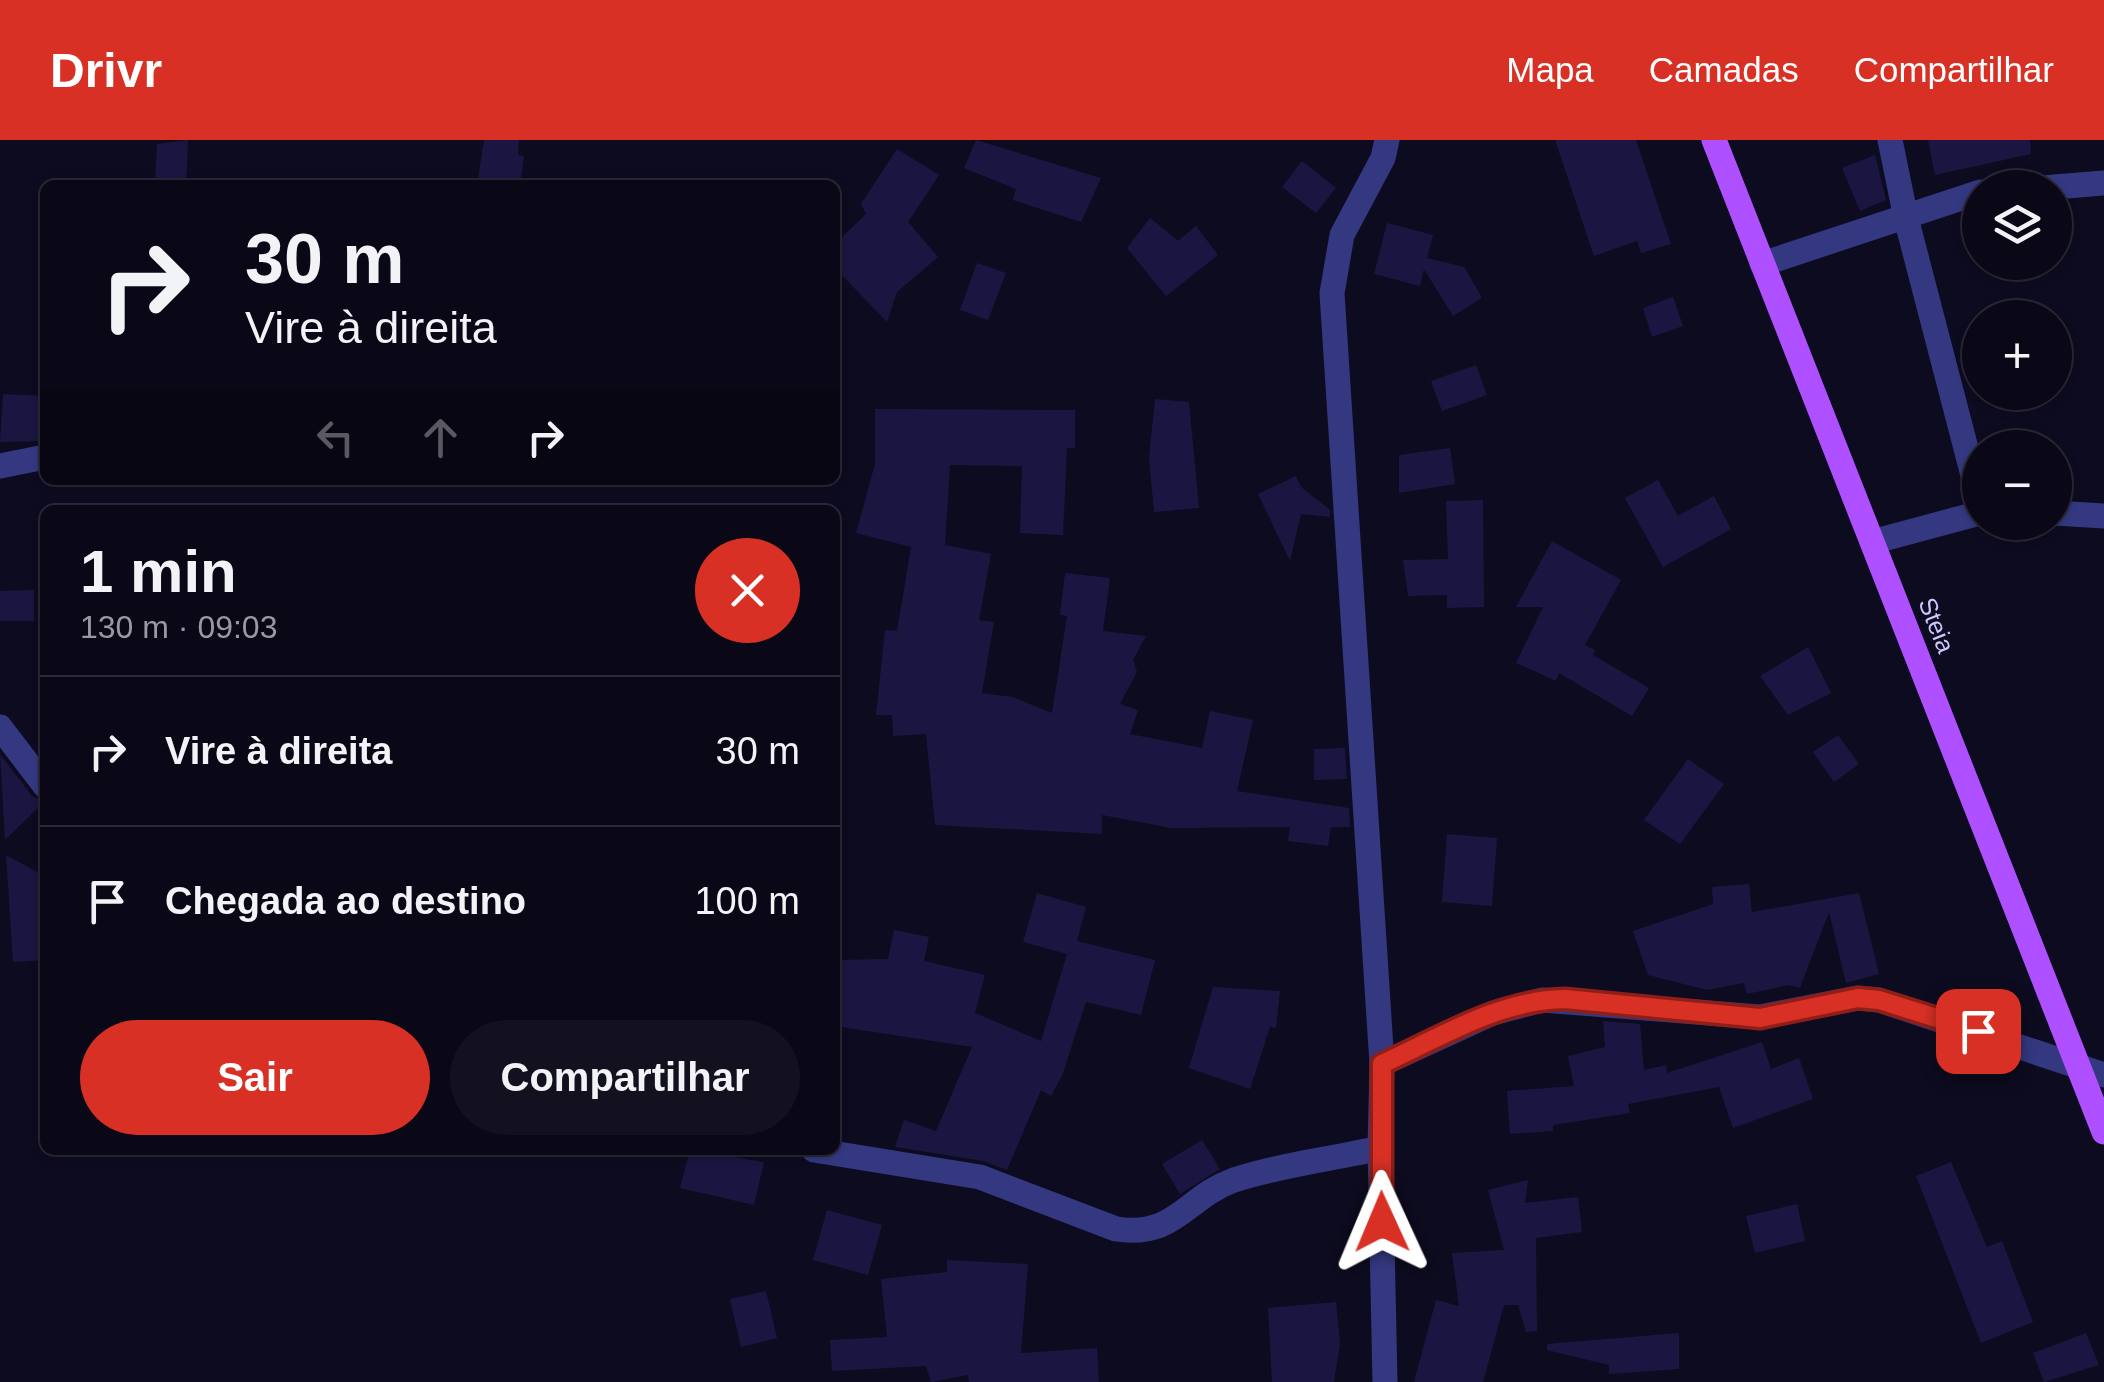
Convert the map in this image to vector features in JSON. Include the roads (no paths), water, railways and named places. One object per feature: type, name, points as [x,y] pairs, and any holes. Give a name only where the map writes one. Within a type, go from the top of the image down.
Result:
[{"type":"main road","name":"Steia","points":[[1714,140],[2104,1132]]},
{"type":"street","points":[[1385,1382],[1382,1064],[1332,293],[1342,235],[1383,158],[1386,140]]},
{"type":"street","points":[[1890,140],[1906,218],[1962,433]]},
{"type":"street","points":[[2072,186],[2104,184]]},
{"type":"street","points":[[1762,264],[1962,198]]},
{"type":"street","points":[[0,466],[40,458]]},
{"type":"street","points":[[2072,515],[2104,516]]},
{"type":"street","points":[[1872,542],[1962,518]]},
{"type":"street","points":[[0,727],[40,779]]},
{"type":"street","points":[[1382,1064],[1492,1012],[1542,1000],[1760,1018],[1858,998],[1879,1000],[2078,1063],[2104,1075]]},
{"type":"street","points":[[840,1154],[980,1177],[1116,1228],[1142,1233],[1170,1223],[1232,1181],[1380,1148]]}]
